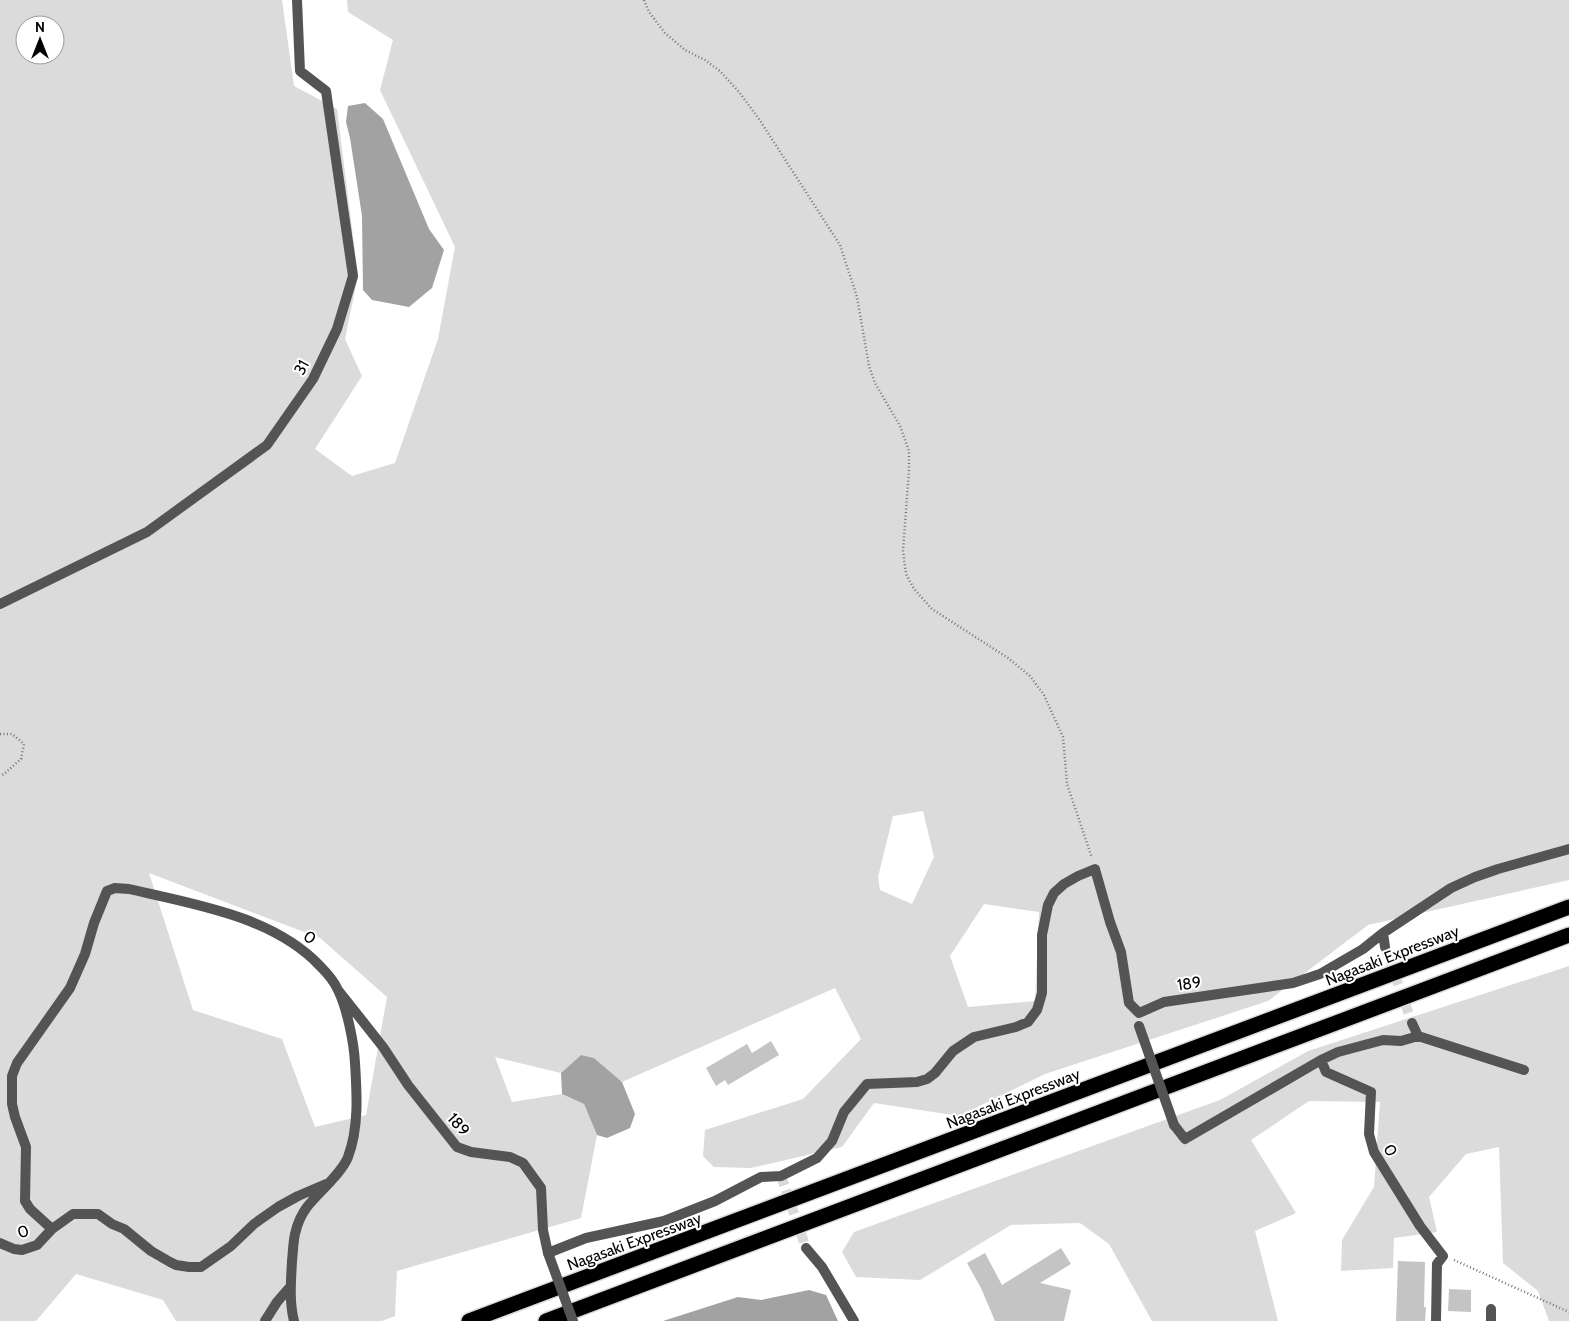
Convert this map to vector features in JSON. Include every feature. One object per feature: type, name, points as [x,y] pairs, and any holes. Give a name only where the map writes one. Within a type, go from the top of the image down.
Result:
[{"type":"highway","name":"Nagasaki Expressway","points":[[469,1321],[1569,907]]},
{"type":"highway","points":[[546,1321],[1569,935]]},
{"type":"street","name":"31","points":[[0,604],[147,532],[267,445],[312,379],[337,329],[353,276],[326,91],[300,71],[297,0]]},
{"type":"street","name":"189","points":[[1139,1013],[1164,1002],[1293,983],[1320,974],[1363,949],[1383,933],[1451,888],[1498,869],[1569,849]]},
{"type":"street","points":[[548,1254],[586,1238],[664,1221],[715,1201],[761,1177],[781,1176],[817,1158],[832,1142],[844,1112],[866,1084],[917,1082],[927,1079],[936,1073],[953,1051],[974,1036],[1016,1027],[1028,1022],[1037,1010],[1042,992],[1042,935],[1048,905],[1054,893],[1064,884],[1096,869],[1110,922],[1121,952],[1129,1003],[1139,1013],[1139,1026],[1174,1125],[1185,1139],[1321,1060],[1338,1052],[1383,1040],[1401,1040],[1418,1036],[1524,1070]]},
{"type":"street","name":"0","points":[[0,1243],[22,1250],[37,1245],[52,1229],[73,1214],[98,1214],[112,1224],[124,1228],[151,1251],[170,1262],[176,1265],[201,1267],[231,1246],[254,1224],[278,1207],[329,1183],[347,1158],[355,1127],[357,1090],[350,1026],[338,990],[328,974],[312,958],[287,940],[258,925],[214,909],[129,889],[115,888],[107,891],[100,906],[85,954],[70,988],[17,1062],[12,1076],[12,1104],[26,1147],[25,1201],[30,1209],[52,1229]]},
{"type":"street","points":[[1383,933],[1385,946]]},
{"type":"street","name":"189","points":[[338,990],[383,1047],[408,1085],[457,1147],[471,1152],[510,1157],[523,1163],[541,1188],[542,1230],[548,1254],[573,1321]]},
{"type":"street","points":[[1412,1023],[1418,1036]]},
{"type":"street","name":"0","points":[[1321,1060],[1326,1072],[1371,1092],[1370,1134],[1374,1152],[1440,1260]]},
{"type":"street","points":[[294,1321],[290,1308],[290,1287],[294,1235],[307,1207],[329,1183]]},
{"type":"street","points":[[806,1248],[822,1267],[854,1321]]},
{"type":"street","points":[[1436,1321],[1440,1260]]},
{"type":"street","points":[[265,1321],[290,1287]]},
{"type":"street","points":[[1491,1309],[1491,1321]]},
{"type":"path","points":[[644,0],[649,12],[665,33],[685,50],[705,60],[720,71],[739,92],[759,119],[840,245],[857,297],[869,366],[875,383],[900,426],[909,451],[903,551],[906,574],[914,589],[932,609],[1008,658],[1030,676],[1044,696],[1063,737],[1068,784],[1096,869]]},
{"type":"path","points":[[0,734],[12,734],[24,744],[22,759],[0,776]]},
{"type":"path","points":[[1440,1260],[1569,1312]]},
{"type":"shaded area","points":[[0,0],[282,0],[294,86],[337,109],[358,276],[345,339],[362,376],[315,449],[352,476],[395,463],[438,339],[455,247],[380,90],[393,40],[348,12],[347,0],[1569,0],[1569,880],[1368,925],[1268,1001],[1045,1074],[959,1116],[874,1103],[842,1147],[751,1168],[714,1167],[703,1156],[705,1130],[803,1099],[861,1039],[835,988],[622,1082],[594,1058],[581,1055],[561,1073],[495,1057],[512,1102],[562,1094],[584,1104],[597,1135],[581,1218],[397,1271],[395,1316],[382,1321],[176,1321],[163,1300],[76,1274],[36,1321],[0,1321]],"holes":[[[923,811],[934,857],[912,904],[880,890],[878,877],[893,816]],[[149,873],[320,938],[387,997],[366,1115],[315,1127],[282,1039],[193,1010]],[[984,904],[1039,912],[1035,1001],[968,1007],[950,956]]]},
{"type":"shaded area","points":[[365,103],[383,119],[429,229],[444,250],[432,288],[409,307],[372,300],[363,290],[362,216],[346,122],[348,106]]},
{"type":"shaded area","points":[[1569,966],[1569,1321],[1549,1321],[1538,1291],[1503,1263],[1499,1147],[1466,1154],[1429,1197],[1437,1232],[1394,1238],[1393,1268],[1341,1271],[1342,1240],[1374,1187],[1380,1102],[1309,1101],[1251,1140],[1296,1213],[1255,1231],[1278,1321],[1152,1321],[1109,1244],[1080,1223],[1011,1225],[920,1280],[856,1277],[842,1252],[854,1232],[1220,1100],[1308,1051]]},
{"type":"shaded area","points":[[581,1055],[594,1058],[622,1082],[635,1114],[630,1128],[607,1138],[597,1135],[584,1104],[562,1094],[561,1073]]},
{"type":"shaded area","points":[[809,1290],[826,1295],[838,1321],[663,1321],[738,1297],[761,1300]]},
{"type":"building","points":[[771,1041],[779,1055],[728,1085],[725,1080],[716,1086],[706,1068],[747,1044],[752,1053]]},
{"type":"building","points":[[1061,1248],[1071,1264],[1040,1283],[1071,1290],[1064,1321],[995,1321],[981,1288],[967,1263],[985,1253],[1002,1285]]},
{"type":"building","points":[[1398,1261],[1425,1262],[1425,1321],[1396,1321]]},
{"type":"building","points":[[1449,1289],[1471,1290],[1471,1312],[1448,1311]]},
{"type":"tunnel","points":[[1385,947],[1412,1023]]},
{"type":"tunnel","points":[[781,1176],[806,1248]]}]
